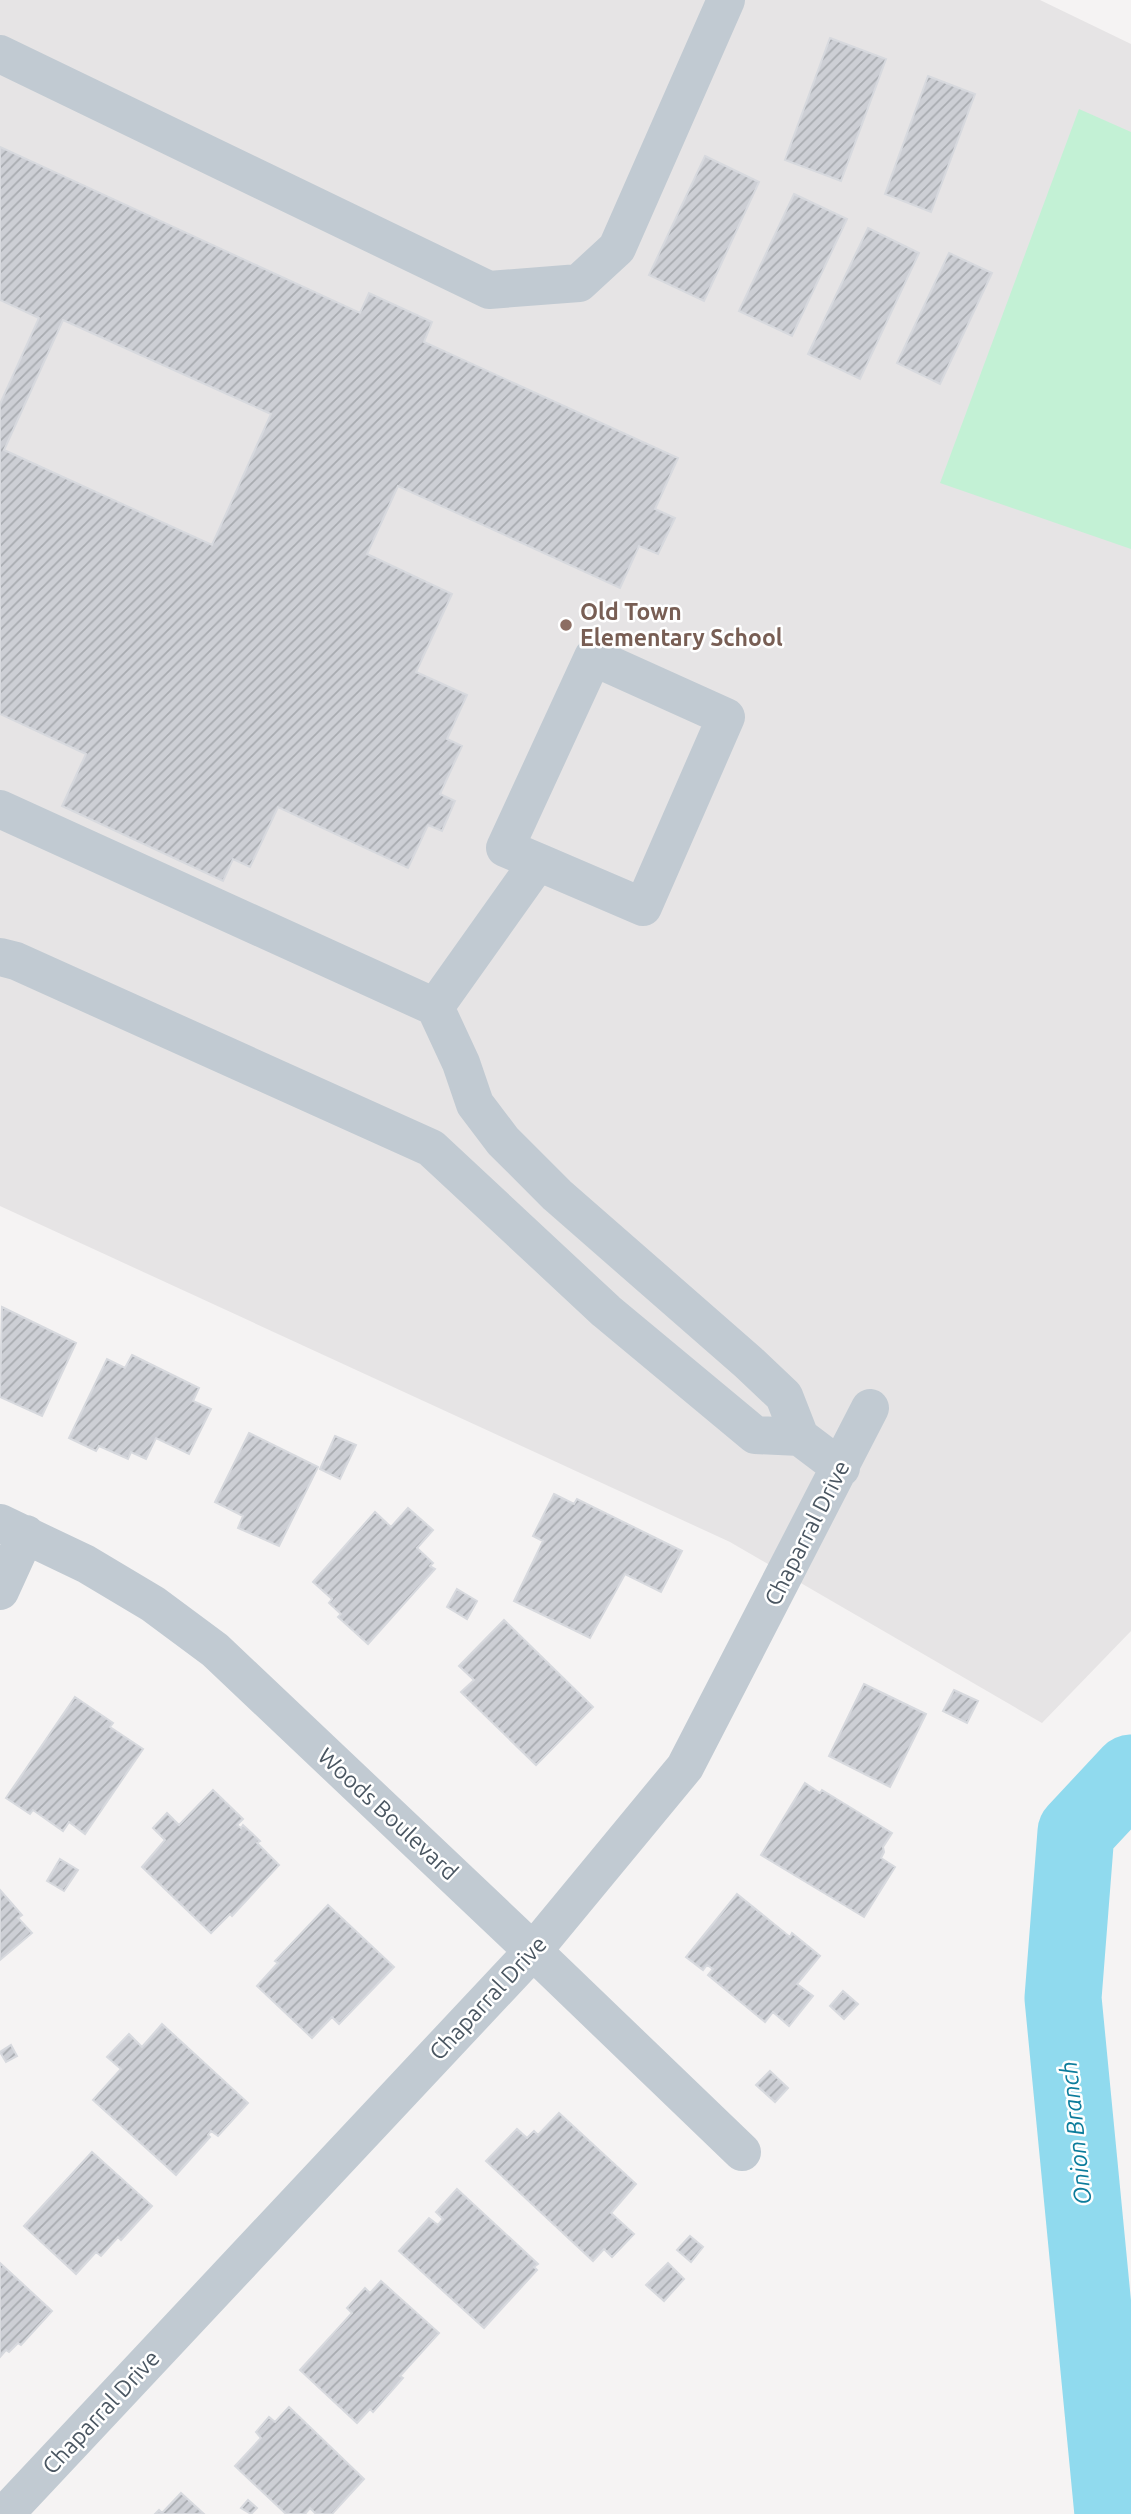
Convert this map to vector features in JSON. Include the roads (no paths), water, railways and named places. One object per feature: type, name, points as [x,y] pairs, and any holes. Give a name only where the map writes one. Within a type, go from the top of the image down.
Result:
[{"type":"street","points":[[0,54],[489,290],[579,283],[617,248],[726,0]]},
{"type":"street","points":[[593,656],[726,717],[643,907],[538,862],[505,848],[593,656]]},
{"type":"street","points":[[0,809],[435,1007],[461,1063],[475,1104],[503,1141],[557,1195],[748,1362],[783,1396],[800,1437],[841,1468]]},
{"type":"street","points":[[435,1007],[538,862]]},
{"type":"street","points":[[0,957],[29,967],[431,1148],[606,1311],[744,1427],[755,1435],[800,1437]]},
{"type":"street","points":[[431,1148],[475,1104]]},
{"type":"street","name":"Chaparral Drive","points":[[5,2514],[533,1951],[685,1767],[870,1408]]},
{"type":"street","points":[[0,1591],[13,1528]]},
{"type":"street","name":"Woods Boulevard","points":[[13,1528],[86,1563],[153,1604],[215,1650],[742,2152]]},
{"type":"waterway","name":"Onion Branch","points":[[1113,2514],[1063,1998],[1076,1832],[1131,1773]]},
{"type":"place","name":"Old Town Elementary School","points":[[566,625]]}]
